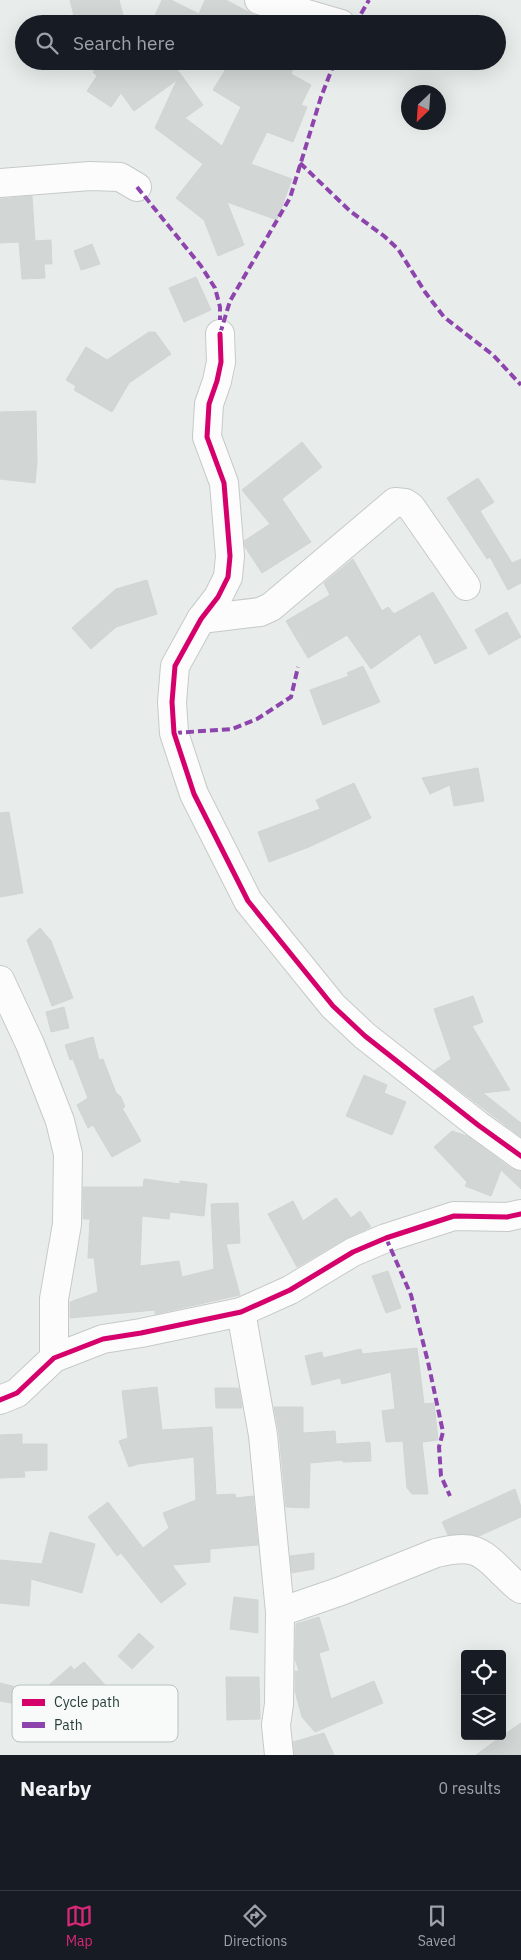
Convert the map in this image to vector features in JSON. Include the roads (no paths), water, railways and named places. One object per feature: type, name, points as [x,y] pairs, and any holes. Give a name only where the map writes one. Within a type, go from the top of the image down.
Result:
[{"type":"street","points":[[259,0],[310,15]]},
{"type":"street","points":[[0,183],[90,176],[120,177],[137,187]]},
{"type":"street","points":[[220,334],[221,362],[217,382],[209,404],[207,437],[224,483],[230,556],[228,577],[218,597],[201,619],[175,666],[172,702],[174,733],[194,794],[248,901],[333,1006],[365,1036],[478,1125],[521,1156]]},
{"type":"street","points":[[201,619],[260,612],[271,607],[395,502],[405,503],[411,507],[466,586]]},
{"type":"street","points":[[0,980],[30,1044],[60,1121],[68,1154],[66,1224],[54,1299],[54,1358]]},
{"type":"street","points":[[0,1400],[17,1392],[54,1358],[103,1339],[241,1312],[290,1290],[353,1252],[386,1238],[454,1216],[507,1217],[521,1214]]},
{"type":"street","points":[[241,1312],[263,1435],[280,1612],[279,1704],[276,1725],[279,1755]]},
{"type":"street","points":[[280,1612],[450,1550],[469,1549],[478,1551],[521,1589]]}]
